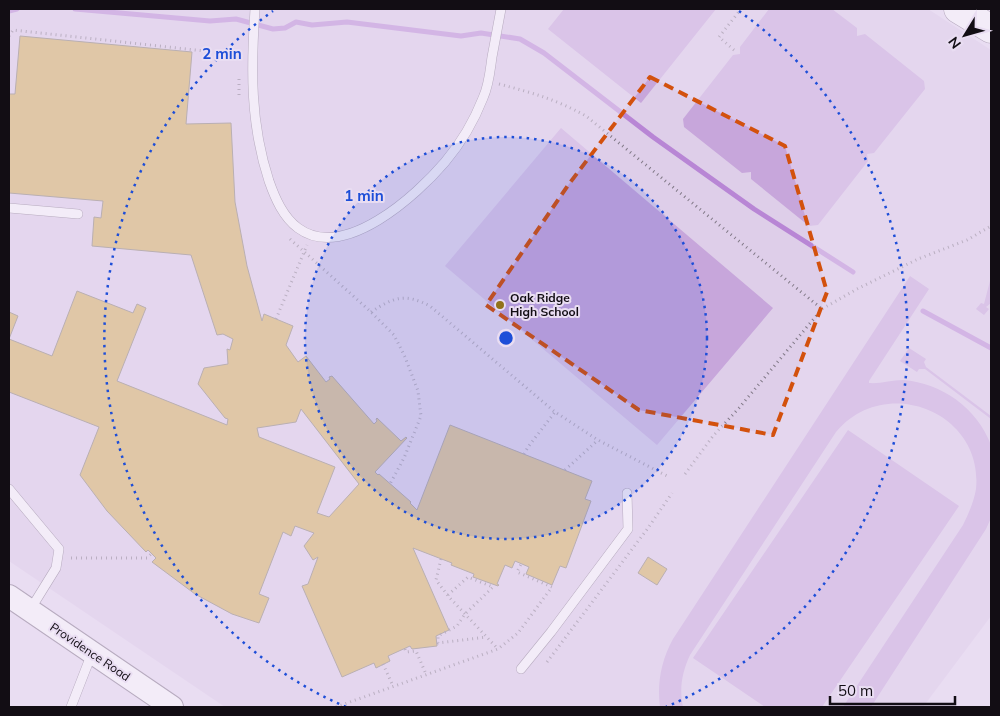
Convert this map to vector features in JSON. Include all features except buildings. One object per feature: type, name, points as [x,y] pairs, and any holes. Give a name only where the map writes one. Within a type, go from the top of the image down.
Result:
[{"type":"highway","points":[[958,9],[991,29]]},
{"type":"street","name":"Providence Road","points":[[9,596],[172,707]]},
{"type":"lane","points":[[255,9],[252,56],[254,113],[266,170],[274,196],[285,215],[298,228],[310,235],[323,238],[342,236],[386,215],[415,193],[445,162],[466,133],[484,97],[501,9]]},
{"type":"lane","points":[[9,208],[78,214]]},
{"type":"lane","points":[[9,489],[58,549],[56,568],[30,610]]},
{"type":"lane","points":[[521,669],[628,529],[627,493]]},
{"type":"lane","points":[[71,707],[92,653]]},
{"type":"path","points":[[734,50],[719,37],[741,9]]},
{"type":"path","points":[[9,36],[13,30],[252,56]]},
{"type":"path","points":[[488,81],[539,94],[586,116],[822,309]]},
{"type":"path","points":[[685,474],[713,436],[740,408],[822,309],[918,259],[967,240],[991,226]]},
{"type":"path","points":[[276,319],[305,252],[310,235]]},
{"type":"path","points":[[305,252],[394,335],[418,391],[421,416],[404,458],[390,484]]},
{"type":"path","points":[[371,312],[390,300],[404,297],[417,299],[430,306],[554,412],[598,440],[669,477]]},
{"type":"path","points":[[524,454],[554,412]]},
{"type":"path","points":[[565,470],[598,440]]},
{"type":"path","points":[[547,662],[648,528],[672,493]]},
{"type":"path","points":[[72,558],[147,558],[151,554]]},
{"type":"path","points":[[441,559],[436,580],[464,614],[498,649]]},
{"type":"path","points":[[336,707],[498,649],[518,633],[552,587],[517,572],[521,564]]},
{"type":"path","points":[[448,595],[468,577],[493,587],[464,614],[457,626],[438,636],[438,643],[487,637]]},
{"type":"path","points":[[405,649],[406,652],[416,651],[426,674]]},
{"type":"path","points":[[383,664],[393,686]]},
{"type":"highlighted area","points":[[650,77],[785,146],[827,292],[773,435],[639,410],[486,305],[569,184]]},
{"type":"shaded area","name":"Oak Ridge High School","points":[[9,9],[928,9],[991,50],[991,616],[923,707],[225,707],[9,561]]},
{"type":"shaded area","points":[[564,9],[716,9],[641,103],[548,29]]},
{"type":"shaded area","points":[[769,9],[832,9],[857,28],[857,36],[865,34],[924,81],[925,89],[874,153],[867,154],[868,161],[818,225],[809,226],[751,179],[751,172],[742,173],[684,127],[683,119],[733,55],[740,54],[740,47]]},
{"type":"shaded area","points":[[561,128],[773,308],[657,445],[445,266]]},
{"type":"shaded area","points":[[910,276],[929,289],[869,383],[903,380],[931,386],[956,400],[977,420],[991,445],[991,518],[986,529],[871,707],[843,707],[963,525],[976,489],[974,462],[964,439],[948,422],[927,409],[904,404],[880,405],[856,414],[836,432],[690,655],[682,681],[683,707],[660,707],[659,689],[661,672],[665,656],[673,639]]},
{"type":"shaded area","points":[[991,277],[991,303],[986,307],[989,309],[984,315],[976,309],[981,303],[984,304]]},
{"type":"shaded area","points":[[909,348],[926,359],[924,362],[926,367],[991,416],[991,419],[925,369],[919,369],[917,372],[900,361]]},
{"type":"shaded area","points":[[848,430],[959,506],[822,707],[765,707],[693,658]]},
{"type":"waterway","points":[[9,11],[17,9]]},
{"type":"waterway","points":[[75,9],[210,21],[236,19],[273,29],[285,28],[296,22],[312,25],[347,22],[461,36],[481,33],[520,39],[544,53],[653,137],[754,209],[853,272]]},
{"type":"waterway","points":[[923,311],[991,348]]},
{"type":"place","name":"Oak Ridge High School","points":[[500,305]]}]
